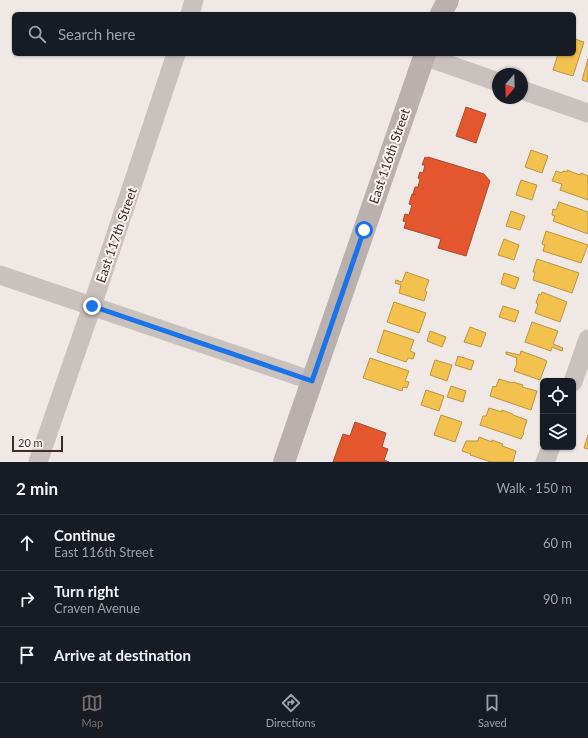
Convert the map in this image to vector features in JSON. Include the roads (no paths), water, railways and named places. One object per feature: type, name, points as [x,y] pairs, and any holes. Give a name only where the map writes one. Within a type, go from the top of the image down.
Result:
[{"type":"main road","name":"East 116th Street","points":[[284,462],[424,56]]},
{"type":"street","points":[[191,12],[194,0]]},
{"type":"street","name":"East 117th Street","points":[[38,462],[175,56]]},
{"type":"street","points":[[427,56],[492,80]]},
{"type":"street","points":[[528,92],[588,113]]},
{"type":"street","points":[[0,275],[312,381]]},
{"type":"street","points":[[574,378],[588,338]]},
{"type":"street","points":[[545,462],[550,450]]}]
